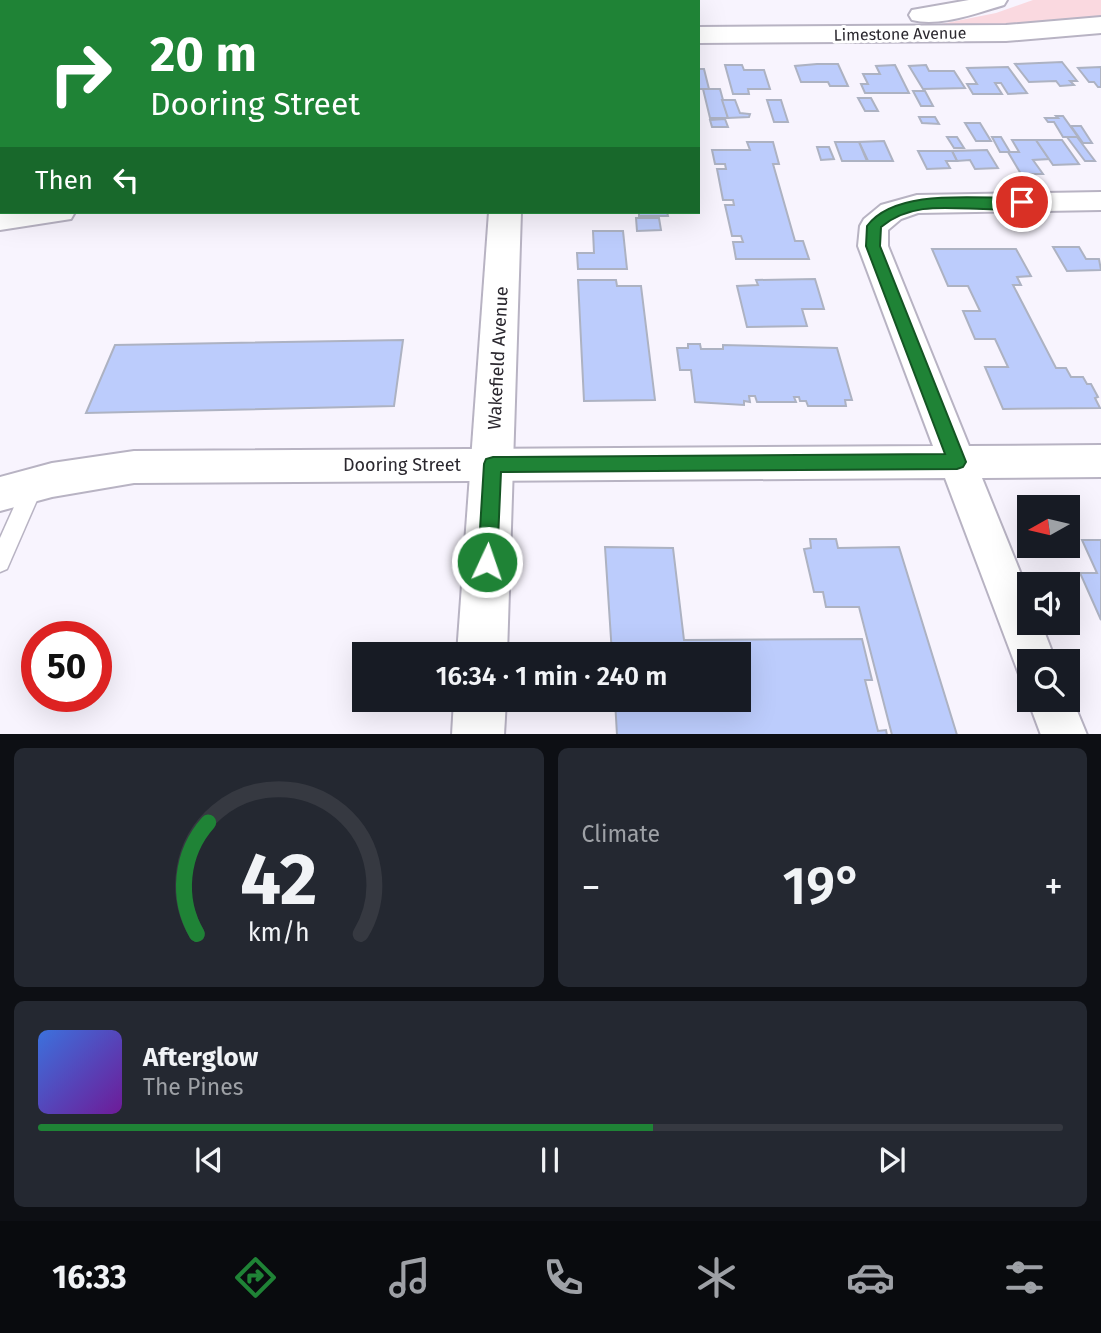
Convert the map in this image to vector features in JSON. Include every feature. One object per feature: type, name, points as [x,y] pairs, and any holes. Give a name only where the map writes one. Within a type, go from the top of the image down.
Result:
[{"type":"main road","name":"Limestone Avenue","points":[[700,20],[839,21],[916,16],[964,9],[995,0]]},
{"type":"main road","name":"Limestone Avenue","points":[[700,34],[1006,33],[1101,24]]},
{"type":"main road","name":"Wakefield Avenue","points":[[483,642],[504,217]]},
{"type":"main road","points":[[478,734],[479,712]]},
{"type":"street","points":[[1030,649],[873,246],[874,226],[891,212],[917,204],[1101,201]]},
{"type":"street","points":[[0,220],[46,214]]},
{"type":"street","name":"Dooring Street","points":[[17,489],[134,467],[1101,461]]},
{"type":"street","points":[[1056,712],[1064,734]]},
{"type":"lane","points":[[0,562],[17,489]]},
{"type":"shaded area","points":[[1033,0],[1101,0],[1101,20],[929,29],[936,25],[996,13]]},
{"type":"building","points":[[1062,62],[1077,81],[1070,81],[1074,85],[1060,86],[1056,81],[1029,82],[1015,64]]},
{"type":"building","points":[[838,64],[848,86],[830,86],[828,82],[801,82],[795,66]]},
{"type":"building","points":[[725,65],[742,65],[744,70],[764,70],[770,89],[748,89],[749,94],[733,94]]},
{"type":"building","points":[[895,65],[909,93],[865,93],[861,84],[868,84],[863,74],[880,74],[876,66]]},
{"type":"building","points":[[926,65],[929,71],[954,71],[965,88],[923,89],[909,66]]},
{"type":"building","points":[[1008,67],[1027,93],[1008,94],[1001,83],[995,83],[1002,94],[973,94],[967,84],[977,84],[967,68]]},
{"type":"building","points":[[1101,67],[1101,87],[1089,82],[1078,68]]},
{"type":"building","points":[[700,69],[704,69],[709,89],[700,89]]},
{"type":"building","points":[[703,89],[720,89],[728,118],[710,118]]},
{"type":"building","points":[[913,91],[925,91],[933,106],[921,106]]},
{"type":"building","points":[[858,98],[871,98],[878,111],[865,111]]},
{"type":"building","points":[[722,100],[735,100],[740,113],[750,114],[749,117],[728,118]]},
{"type":"building","points":[[767,100],[781,100],[788,122],[774,122]]},
{"type":"building","points":[[1056,116],[1063,116],[1078,137],[1063,137],[1054,122],[1048,122],[1045,118],[1058,118]]},
{"type":"building","points":[[919,117],[935,117],[939,124],[922,123]]},
{"type":"building","points":[[725,119],[728,127],[712,127],[710,120]]},
{"type":"building","points":[[965,123],[980,123],[991,141],[976,141]]},
{"type":"building","points":[[1071,126],[1081,126],[1092,143],[1083,143]]},
{"type":"building","points":[[947,137],[957,137],[964,148],[954,148]]},
{"type":"building","points":[[992,137],[1001,137],[1010,152],[1000,152]]},
{"type":"building","points":[[1067,137],[1077,137],[1095,161],[1085,161]]},
{"type":"building","points":[[1012,140],[1036,140],[1049,159],[1033,160],[1043,174],[1021,174],[1008,152],[1019,152]]},
{"type":"building","points":[[1036,140],[1062,140],[1079,164],[1053,165]]},
{"type":"building","points":[[884,141],[893,161],[868,161],[859,142]]},
{"type":"building","points":[[747,142],[773,142],[779,164],[773,164],[795,241],[803,241],[809,259],[736,259],[733,242],[743,242],[741,236],[732,236],[725,205],[734,205],[733,200],[723,200],[717,169],[726,169],[725,164],[715,164],[712,150],[750,150]]},
{"type":"building","points":[[835,142],[859,142],[867,161],[842,161]]},
{"type":"building","points":[[817,147],[829,147],[834,159],[821,160]]},
{"type":"building","points":[[987,150],[998,168],[975,169],[970,160],[957,161],[952,151]]},
{"type":"building","points":[[918,151],[952,151],[957,161],[946,161],[950,168],[927,169]]},
{"type":"building","points":[[668,214],[668,216],[639,216]]},
{"type":"building","points":[[636,218],[659,218],[661,230],[637,231]]},
{"type":"building","points":[[593,231],[623,231],[627,269],[578,269],[577,253],[594,253]]},
{"type":"building","points":[[1053,247],[1079,247],[1086,259],[1099,259],[1101,270],[1067,271]]},
{"type":"building","points":[[932,249],[1016,249],[1031,276],[1017,277],[1021,285],[1013,285],[1056,368],[1066,368],[1071,377],[1083,377],[1087,384],[1091,384],[1100,408],[1003,409],[985,367],[1008,367],[995,339],[975,339],[963,311],[980,311],[968,286],[948,286]]},
{"type":"building","points":[[815,279],[824,309],[802,309],[807,326],[747,327],[737,286],[758,285],[756,280]]},
{"type":"building","points":[[578,280],[616,280],[617,286],[641,286],[655,400],[584,401]]},
{"type":"building","points":[[403,340],[394,406],[86,413],[115,345]]},
{"type":"building","points":[[688,344],[700,344],[701,349],[723,349],[723,345],[837,348],[852,400],[845,400],[846,406],[808,406],[806,401],[800,401],[799,397],[794,397],[796,402],[757,402],[755,396],[749,396],[750,402],[744,401],[744,405],[695,402],[691,370],[680,370],[677,348],[688,348]]},
{"type":"building","points":[[810,539],[836,539],[838,548],[899,547],[957,734],[892,734],[859,607],[826,607],[823,592],[814,592],[804,549],[811,548]]},
{"type":"building","points":[[1082,540],[1101,540],[1101,620],[1080,573],[1097,573]]},
{"type":"building","points":[[605,547],[673,548],[684,640],[862,639],[872,680],[865,680],[878,731],[886,730],[887,734],[617,734],[616,712],[751,712],[751,642],[611,642]]},
{"type":"route","points":[[487,562],[493,464],[957,462],[873,246],[874,226],[891,212],[917,204],[1022,202]]}]
